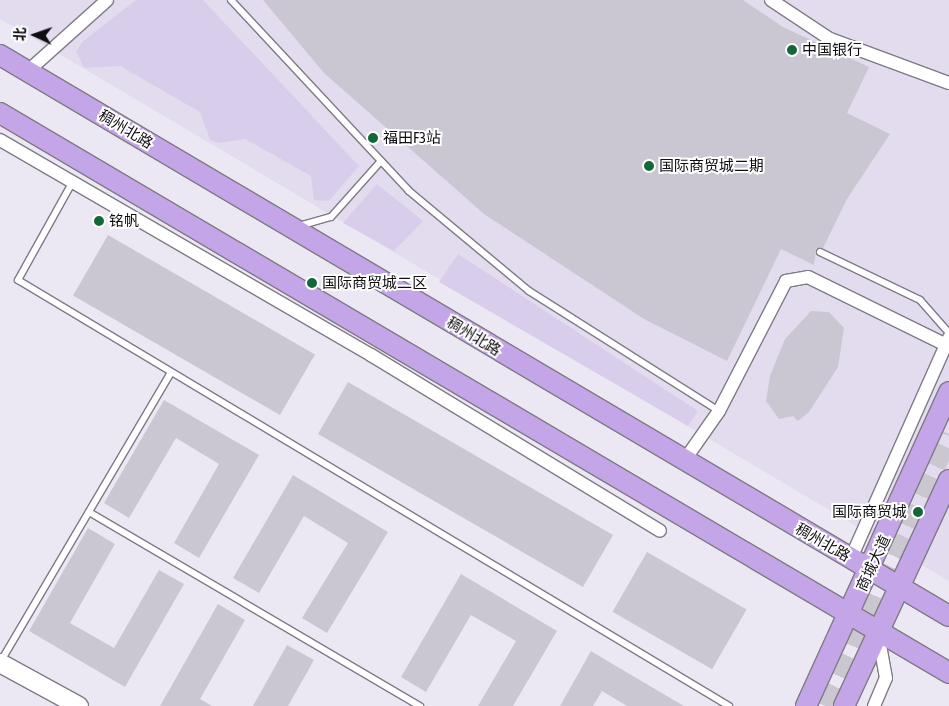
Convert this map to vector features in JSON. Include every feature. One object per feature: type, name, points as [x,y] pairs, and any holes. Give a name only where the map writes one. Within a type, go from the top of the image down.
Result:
[{"type":"main road","name":"稠州北路","points":[[0,55],[949,616]]},
{"type":"main road","points":[[0,113],[850,611],[949,673]]},
{"type":"main road","name":"商城大道","points":[[806,706],[871,569],[949,392]]},
{"type":"main road","points":[[844,706],[877,627],[899,586],[949,480]]},
{"type":"street","points":[[28,71],[107,0]]},
{"type":"street","points":[[771,0],[830,38],[949,83]]},
{"type":"street","points":[[0,140],[371,355],[660,531]]},
{"type":"street","points":[[684,460],[719,411],[786,281],[808,277],[947,342],[850,558]]},
{"type":"street","points":[[874,706],[886,678],[877,627]]},
{"type":"street","points":[[0,662],[79,706]]},
{"type":"lane","points":[[231,0],[409,191],[529,291],[719,411]]},
{"type":"lane","points":[[293,228],[332,217],[381,161]]},
{"type":"lane","points":[[72,183],[18,280],[714,703],[729,706]]},
{"type":"lane","points":[[820,252],[920,300],[949,333]]},
{"type":"lane","points":[[0,662],[171,372]]},
{"type":"lane","points":[[89,512],[420,706]]},
{"type":"shaded area","points":[[0,0],[949,0],[949,581],[0,19]]},
{"type":"shaded area","points":[[136,0],[203,0],[359,166],[329,201],[314,200],[311,176],[245,139],[219,143],[210,140],[200,112],[120,66],[84,68],[76,51],[82,42]]},
{"type":"shaded area","points":[[377,184],[423,221],[394,251],[343,223]]},
{"type":"shaded area","points":[[458,254],[698,411],[688,426],[439,282]]},
{"type":"building","name":"国际商贸城二期","points":[[263,0],[743,0],[783,27],[869,67],[847,113],[890,134],[847,199],[823,248],[816,249],[814,265],[781,249],[727,361],[644,319],[484,214],[324,73]]},
{"type":"building","points":[[108,235],[315,354],[280,415],[73,296]]},
{"type":"building","points":[[811,311],[829,312],[844,328],[838,367],[809,412],[798,421],[793,416],[779,419],[766,401],[770,376],[785,339]]},
{"type":"building","points":[[348,382],[613,535],[583,587],[318,434]]},
{"type":"building","points":[[164,400],[259,455],[199,558],[174,543],[219,464],[176,438],[129,518],[104,503]]},
{"type":"building","points":[[293,475],[388,532],[327,633],[302,618],[348,543],[304,516],[259,593],[233,578]]},
{"type":"building","points":[[88,528],[115,544],[70,623],[114,648],[159,570],[184,584],[125,687],[29,631]]},
{"type":"building","points":[[647,552],[747,610],[712,669],[612,612]]},
{"type":"building","points":[[461,574],[557,631],[513,706],[478,706],[516,641],[471,615],[426,692],[401,677]]},
{"type":"building","points":[[218,604],[245,620],[200,699],[212,706],[160,706]]},
{"type":"building","points":[[287,645],[314,660],[288,706],[253,706]]},
{"type":"building","points":[[591,651],[684,706],[627,706],[602,691],[593,706],[560,706]]},
{"type":"tunnel","points":[[825,706],[949,434]]},
{"type":"place","name":"中国银行","points":[[792,50]]},
{"type":"place","name":"福田F3站","points":[[373,138]]},
{"type":"place","name":"国际商贸城二期","points":[[649,166]]},
{"type":"place","name":"铭帆","points":[[99,221]]},
{"type":"place","name":"国际商贸城二区","points":[[312,283]]},
{"type":"place","name":"国际商贸城","points":[[918,512]]}]
